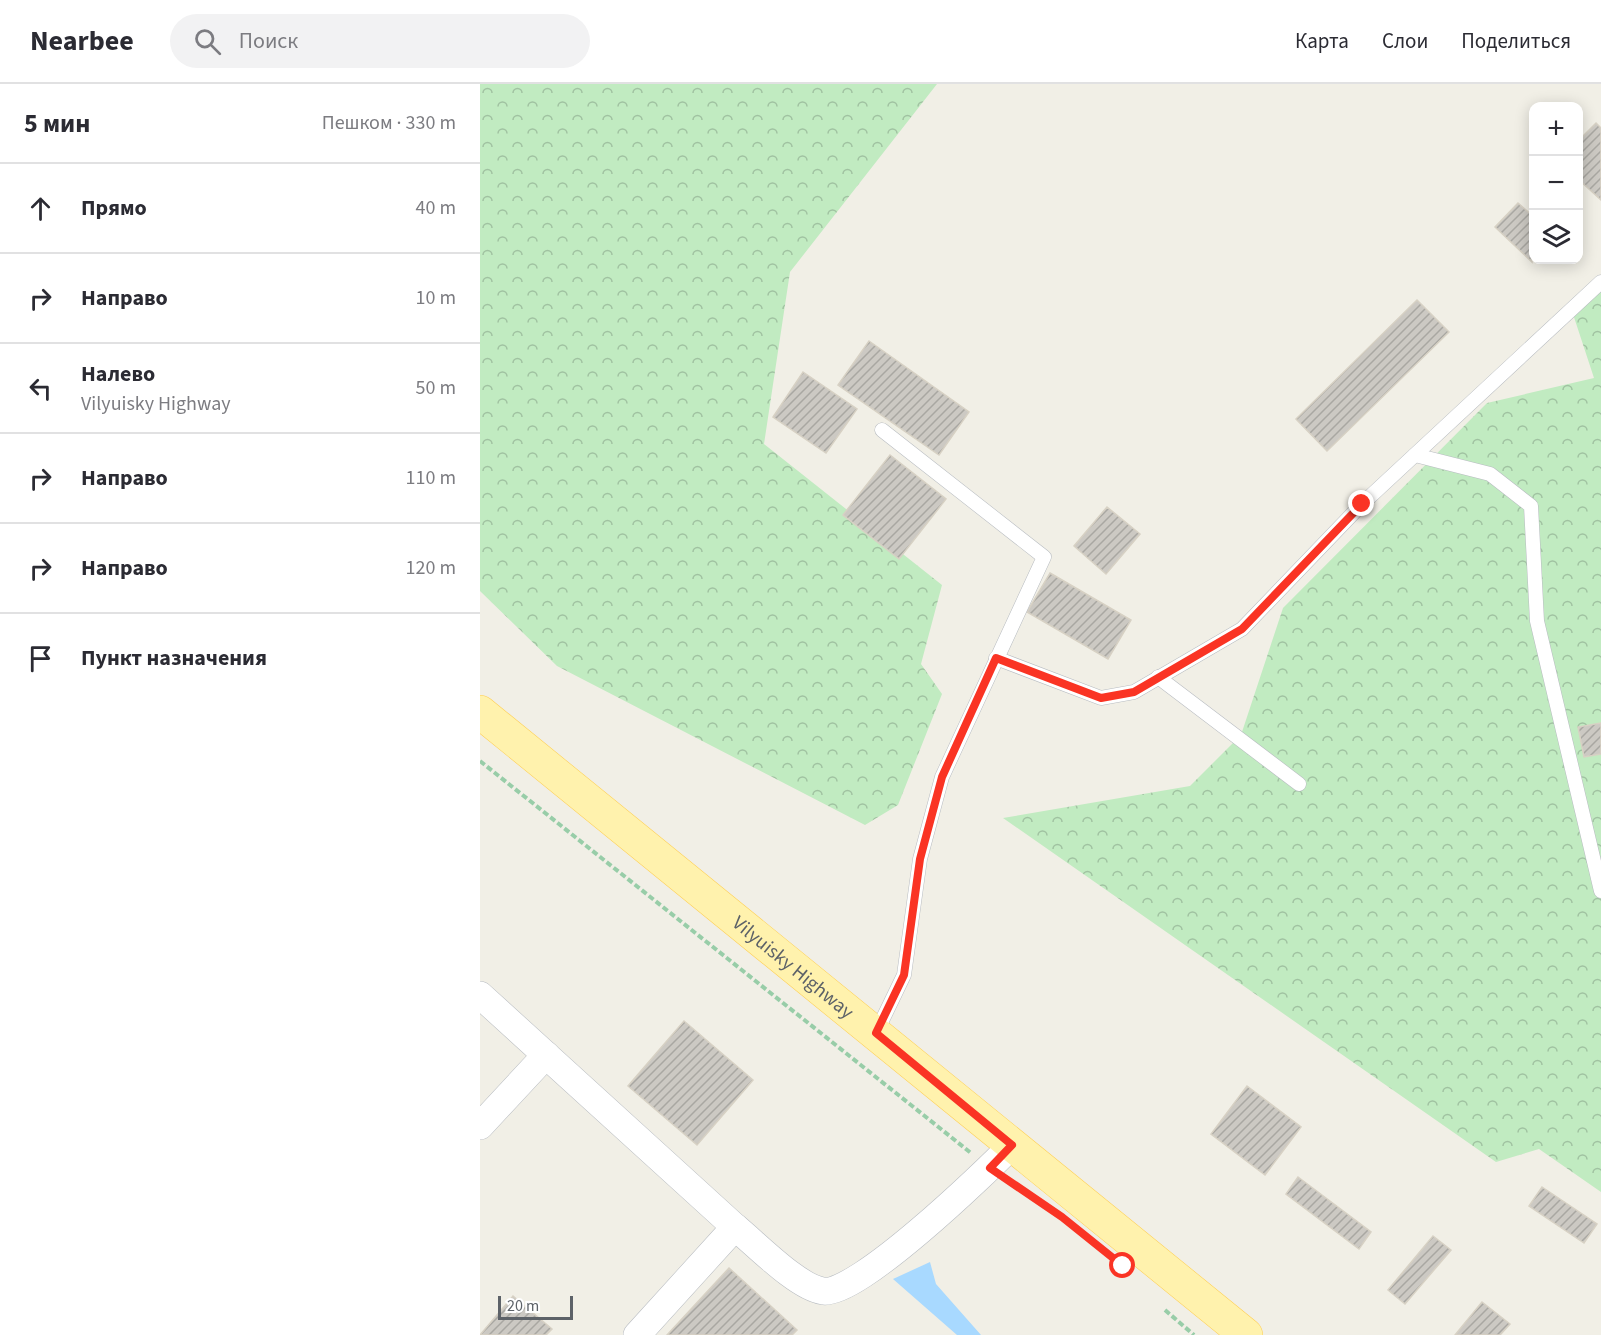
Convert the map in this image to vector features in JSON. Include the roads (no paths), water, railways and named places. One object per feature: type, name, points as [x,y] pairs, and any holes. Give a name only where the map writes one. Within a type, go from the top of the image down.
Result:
[{"type":"main road","name":"Vilyuisky Highway","points":[[480,712],[1246,1335]]},
{"type":"street","points":[[480,996],[735,1227],[801,1282],[822,1291],[838,1290],[863,1275],[965,1192],[1012,1145]]},
{"type":"street","points":[[480,1126],[546,1055]]},
{"type":"street","points":[[637,1335],[735,1227]]},
{"type":"lane","points":[[996,658],[1101,698],[1134,692],[1242,629],[1362,504],[1601,282]]},
{"type":"lane","points":[[876,1033],[904,975],[920,859],[942,777],[1044,557],[882,430]]},
{"type":"lane","points":[[1415,454],[1490,474],[1531,506],[1537,621],[1601,891]]},
{"type":"lane","points":[[1158,677],[1299,784]]},
{"type":"water","points":[[930,1262],[936,1284],[981,1335],[957,1335],[893,1279]]}]
